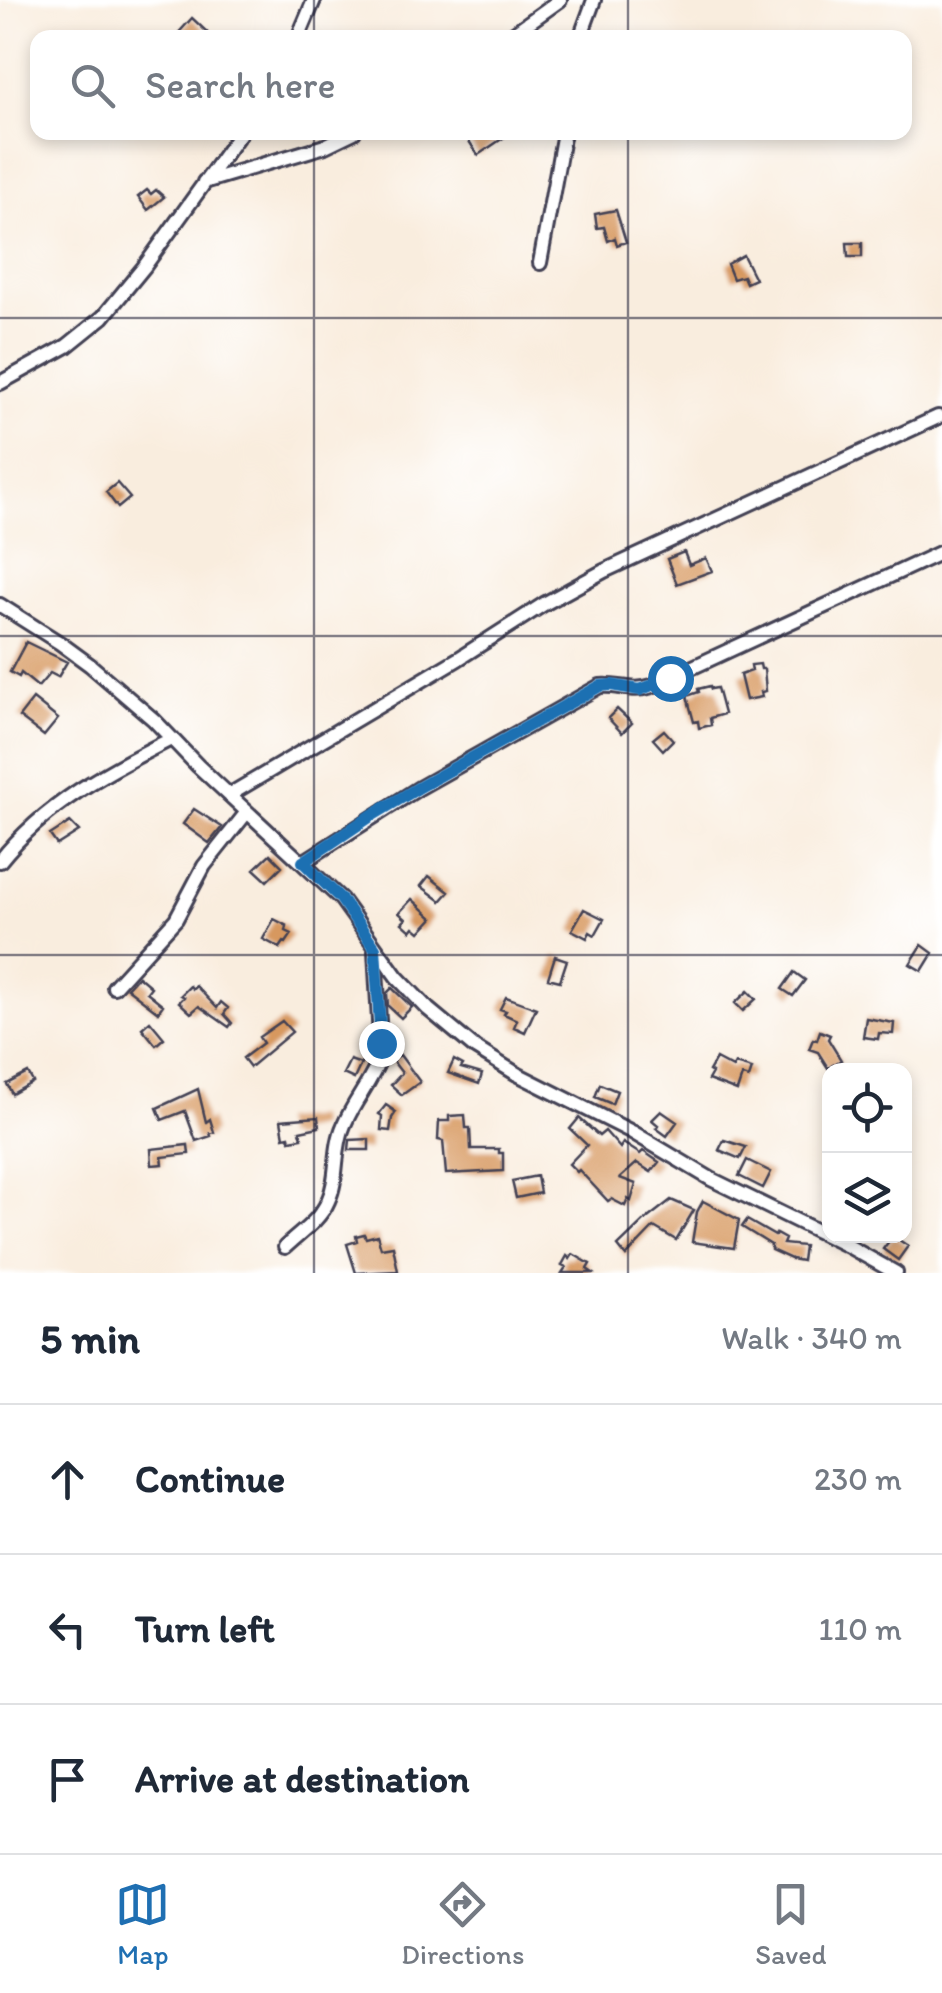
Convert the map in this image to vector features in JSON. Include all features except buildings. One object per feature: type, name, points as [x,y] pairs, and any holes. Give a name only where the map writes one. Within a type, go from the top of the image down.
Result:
[{"type":"street","points":[[301,30],[314,0]]},
{"type":"street","points":[[518,30],[560,0]]},
{"type":"street","points":[[583,30],[594,0]]},
{"type":"street","points":[[0,383],[67,346],[104,317],[234,140]]},
{"type":"street","points":[[204,182],[335,140]]},
{"type":"street","points":[[540,263],[563,140]]},
{"type":"street","points":[[230,796],[604,571],[938,417]]},
{"type":"street","points":[[303,862],[403,798],[600,686],[640,690],[652,686],[942,552]]},
{"type":"street","points":[[0,606],[60,643],[118,688],[348,907],[397,978],[428,1009],[490,1058],[632,1132],[726,1187],[896,1273]]},
{"type":"street","points":[[0,861],[36,822],[68,796],[171,738]]},
{"type":"street","points":[[114,987],[176,919],[204,866],[247,812]]},
{"type":"street","points":[[285,1247],[328,1201],[340,1135],[381,1056],[375,948]]},
{"type":"route","points":[[381,1043],[375,948],[341,899],[303,862],[418,788],[600,686],[640,690],[670,678]]}]
